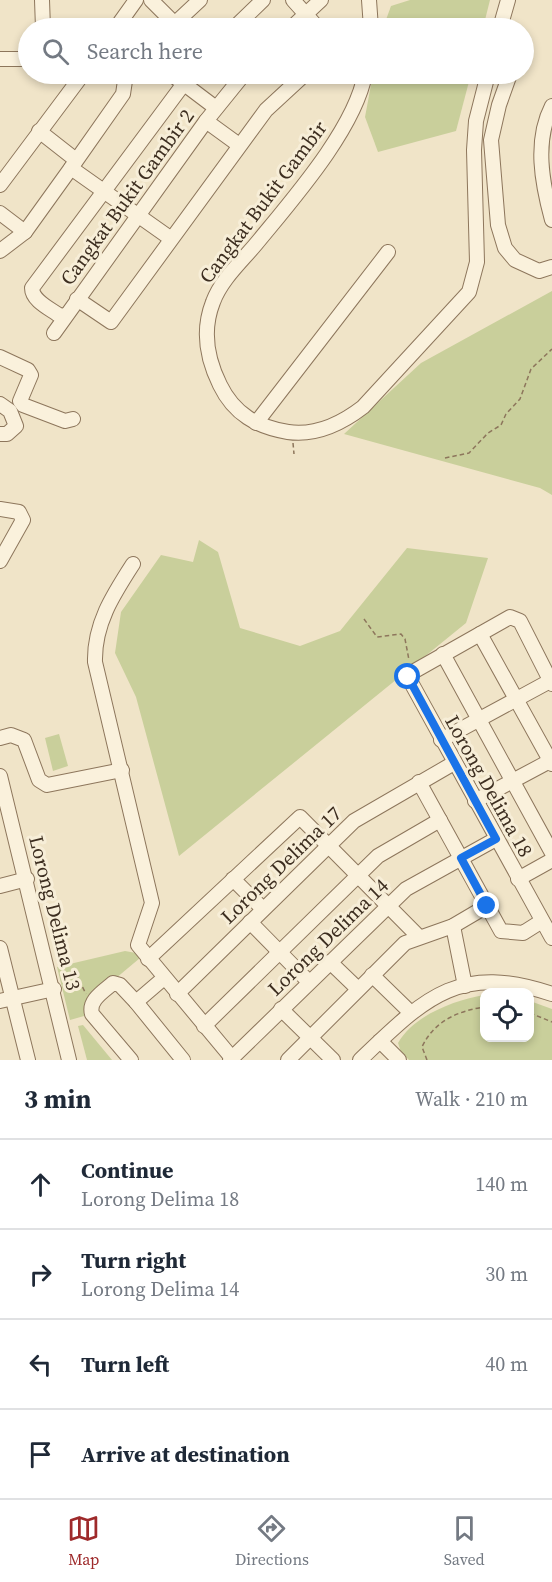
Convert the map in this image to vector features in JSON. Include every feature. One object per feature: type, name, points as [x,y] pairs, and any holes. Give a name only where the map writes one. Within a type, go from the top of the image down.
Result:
[{"type":"street","points":[[42,0],[43,18]]},
{"type":"street","points":[[123,18],[136,0]]},
{"type":"street","points":[[152,0],[166,18]]},
{"type":"street","points":[[181,18],[200,0]]},
{"type":"street","points":[[244,18],[263,0]]},
{"type":"street","points":[[293,0],[309,18]]},
{"type":"street","points":[[302,18],[321,0]]},
{"type":"street","points":[[369,0],[370,18]]},
{"type":"street","points":[[503,18],[508,0]]},
{"type":"street","points":[[0,59],[18,59]]},
{"type":"street","points":[[0,185],[75,84]]},
{"type":"street","points":[[0,251],[25,232],[123,94],[124,84]]},
{"type":"street","points":[[65,315],[60,315],[38,300],[33,295],[32,288],[183,84]]},
{"type":"street","points":[[193,84],[216,108]]},
{"type":"street","name":"Cangkat Bukit Gambir 2","points":[[54,333],[206,121],[236,84]]},
{"type":"street","points":[[77,299],[111,321],[238,145],[266,110],[293,84]]},
{"type":"street","name":"Cangkat Bukit Gambir","points":[[362,84],[358,99],[340,132],[277,219],[225,282],[212,303],[206,341],[212,366],[223,392],[242,415],[256,423],[292,432],[338,424],[363,407],[469,292],[478,252],[474,150],[476,121],[485,84]]},
{"type":"street","points":[[506,84],[499,105],[492,140],[498,225],[505,248],[515,260],[539,271],[552,267]]},
{"type":"street","points":[[552,105],[547,115],[540,152],[552,220]]},
{"type":"street","points":[[206,121],[238,145]]},
{"type":"street","points":[[39,132],[103,191],[170,238]]},
{"type":"street","points":[[0,213],[25,232]]},
{"type":"street","points":[[256,423],[388,252]]},
{"type":"street","points":[[0,357],[28,370],[31,375],[20,402],[22,405],[65,421],[74,419]]},
{"type":"street","points":[[0,404],[10,411],[16,426],[7,434],[0,434]]},
{"type":"street","points":[[0,509],[19,512],[23,520],[0,561]]},
{"type":"street","points":[[133,564],[102,617],[95,648],[95,662],[152,903],[139,936],[143,954],[231,1059]]},
{"type":"street","points":[[411,678],[443,654],[510,617],[520,621],[551,683],[516,699],[441,740]]},
{"type":"street","points":[[475,801],[551,763],[480,634]]},
{"type":"street","points":[[443,654],[552,853]]},
{"type":"street","name":"Lorong Delima 18","points":[[411,678],[441,740],[552,938]]},
{"type":"street","points":[[0,738],[11,735],[24,740],[39,780],[47,785],[122,770]]},
{"type":"street","name":"Lorong Delima 17","points":[[177,994],[354,821],[454,763]]},
{"type":"street","name":"Lorong Delima 13","points":[[0,776],[54,988],[69,1060]]},
{"type":"street","points":[[419,782],[501,931],[523,933],[542,921]]},
{"type":"street","points":[[143,954],[233,879],[300,818],[329,844],[418,936]]},
{"type":"street","points":[[204,1026],[378,856],[440,820]]},
{"type":"street","name":"Lorong Delima 14","points":[[231,1059],[406,889],[496,839]]},
{"type":"street","points":[[518,879],[552,860]]},
{"type":"street","points":[[0,886],[27,879]]},
{"type":"street","points":[[233,879],[263,909]]},
{"type":"street","points":[[288,1060],[405,943],[418,936],[453,926],[487,906]]},
{"type":"street","points":[[250,922],[309,982]]},
{"type":"street","points":[[453,926],[465,986]]},
{"type":"street","points":[[0,948],[6,1000],[28,1060]]},
{"type":"street","points":[[330,962],[358,988]]},
{"type":"street","points":[[372,975],[410,1012]]},
{"type":"street","points":[[136,1002],[164,978]]},
{"type":"street","points":[[360,1060],[410,1012],[428,999],[465,986],[495,981],[552,991]]},
{"type":"street","points":[[131,1060],[92,1010],[94,1000],[116,982],[136,1002],[183,1060]]},
{"type":"street","points":[[6,1000],[54,988]]},
{"type":"street","points":[[281,1009],[333,1060]]},
{"type":"street","points":[[380,1041],[399,1060]]},
{"type":"path","points":[[445,458],[469,453],[488,433],[501,425],[506,414],[520,399],[531,369],[552,349]]},
{"type":"path","points":[[364,619],[377,637],[401,633],[405,639],[411,678]]},
{"type":"path","points":[[65,976],[76,974],[92,1010]]},
{"type":"path","points":[[427,1060],[422,1047],[436,1025],[448,1017],[480,1008]]},
{"type":"path","points":[[534,1015],[552,1022]]},
{"type":"green space","points":[[410,0],[490,0],[486,18],[387,18],[391,6]]},
{"type":"green space","points":[[371,84],[468,84],[456,131],[378,152],[365,117]]},
{"type":"green space","points":[[552,291],[552,495],[540,488],[344,434],[421,363]]},
{"type":"green space","points":[[199,540],[218,552],[240,628],[300,646],[340,631],[407,548],[488,558],[466,623],[179,856],[136,697],[115,653],[121,612],[161,555],[193,562]]},
{"type":"green space","points":[[59,734],[68,766],[53,771],[45,738]]},
{"type":"green space","points":[[125,951],[136,953],[140,958],[91,999],[84,1016],[70,1020],[57,967]]},
{"type":"green space","points":[[480,996],[480,1042],[534,1042],[534,1002],[552,1009],[552,1060],[409,1060],[401,1052],[398,1043],[414,1024],[436,1010]]},
{"type":"green space","points":[[83,1025],[112,1060],[87,1060],[78,1026]]},
{"type":"route","points":[[408,677],[496,839],[461,858],[487,906]]}]
